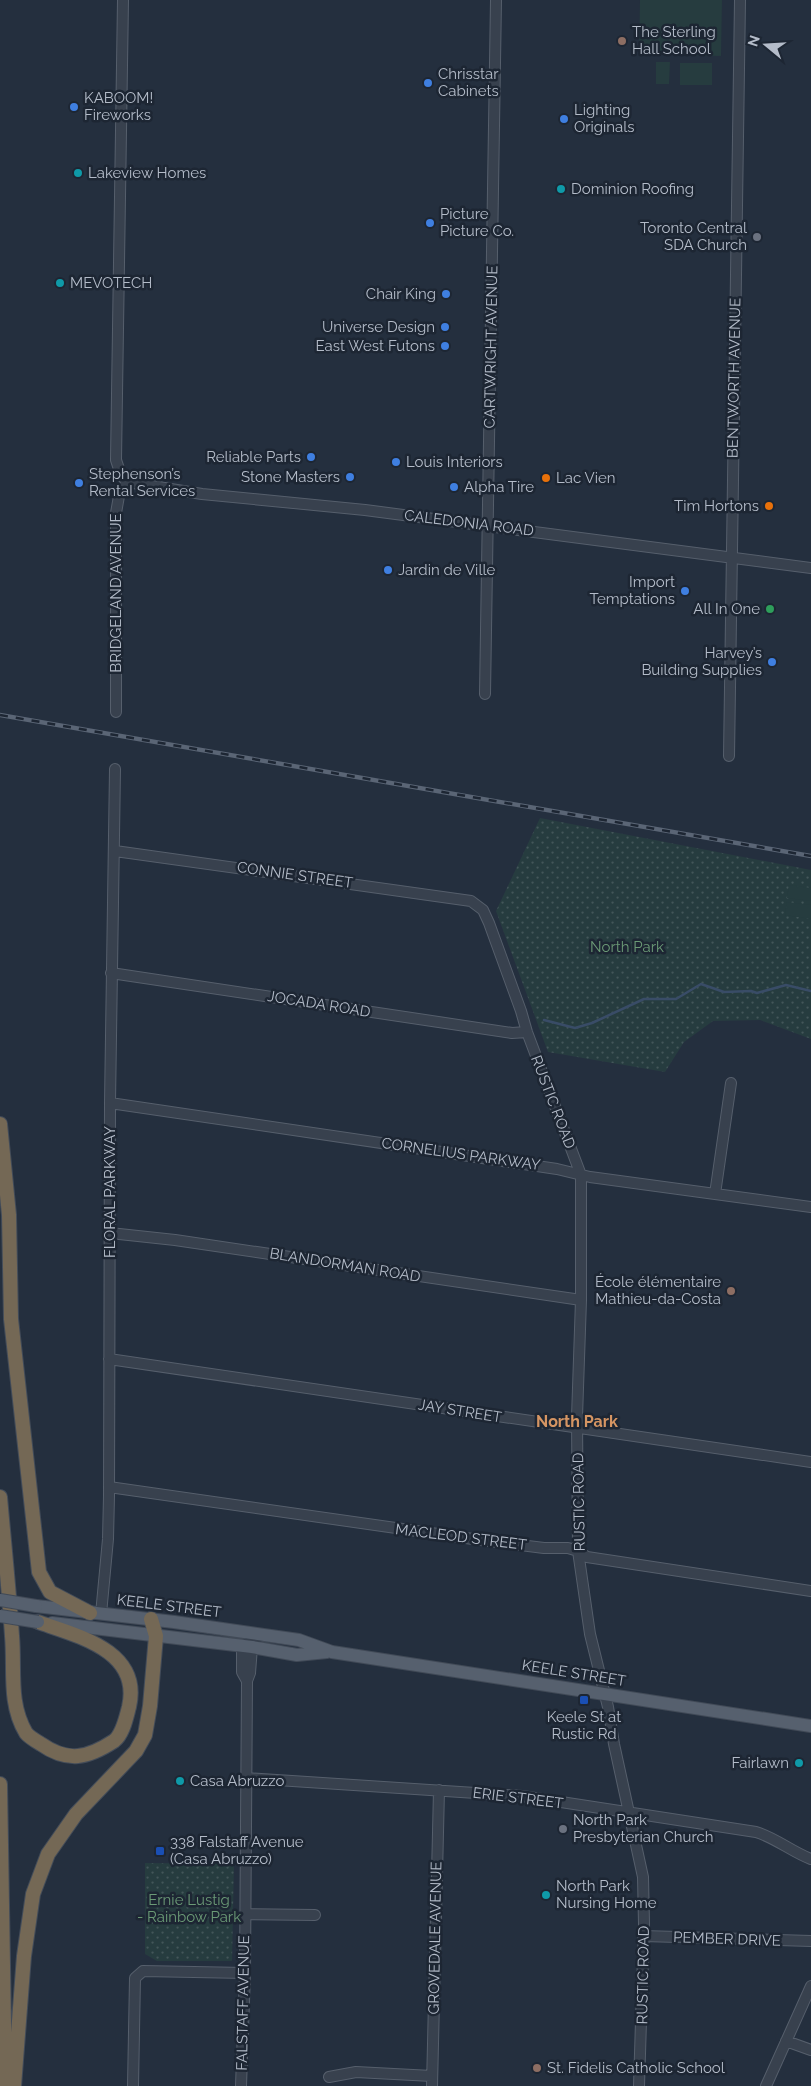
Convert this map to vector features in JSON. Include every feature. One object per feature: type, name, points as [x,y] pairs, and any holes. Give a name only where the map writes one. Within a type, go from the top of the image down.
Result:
[{"type":"highway","points":[[0,1124],[9,1215],[11,1319],[39,1572],[50,1592],[96,1614]]},
{"type":"highway","points":[[0,1497],[12,1639],[13,1695],[18,1714],[27,1734],[48,1749],[72,1757],[97,1752],[118,1738],[132,1697],[129,1677],[116,1658],[106,1650],[92,1642],[38,1622]]},
{"type":"highway","points":[[14,2086],[24,1956],[34,1894],[48,1854],[70,1822],[136,1751],[145,1735],[150,1706],[156,1636],[151,1619]]},
{"type":"highway","points":[[0,1784],[5,2086]]},
{"type":"main road","name":"KEELE STREET","points":[[0,1600],[298,1640],[332,1652],[811,1726]]},
{"type":"main road","name":"KEELE STREET","points":[[0,1616],[247,1646],[297,1655],[332,1652]]},
{"type":"street","points":[[124,0],[116,460],[121,475],[127,482]]},
{"type":"street","name":"CARTWRIGHT AVENUE","points":[[485,694],[488,600],[487,525],[490,468],[496,0]]},
{"type":"street","name":"BENTWORTH AVENUE","points":[[729,756],[740,0]]},
{"type":"street","name":"CALEDONIA ROAD","points":[[127,482],[202,494],[487,525],[811,568]]},
{"type":"street","name":"BRIDGELAND AVENUE","points":[[116,712],[116,513],[119,496],[127,482]]},
{"type":"street","name":"FLORAL PARKWAY","points":[[96,1614],[108,1539],[110,1103],[115,769]]},
{"type":"street","name":"CONNIE STREET","points":[[115,851],[318,878],[475,903]]},
{"type":"street","name":"RUSTIC ROAD","points":[[475,903],[483,910],[489,923],[580,1175],[581,1300],[578,1551],[590,1634],[606,1694],[643,1877],[639,2086]]},
{"type":"street","name":"JOCADA ROAD","points":[[112,973],[502,1032],[527,1032]]},
{"type":"street","points":[[715,1194],[731,1083]]},
{"type":"street","name":"CORNELIUS PARKWAY","points":[[110,1103],[557,1169],[580,1175],[811,1207]]},
{"type":"street","name":"BLANDORMAN ROAD","points":[[110,1233],[175,1240],[581,1300]]},
{"type":"street","name":"JAY STREET","points":[[110,1359],[811,1462]]},
{"type":"street","name":"MACLEOD STREET","points":[[109,1487],[473,1540],[568,1548],[578,1551],[587,1557],[811,1591]]},
{"type":"street","points":[[247,1646],[263,1635]]},
{"type":"street","name":"FALSTAFF AVENUE","points":[[241,2086],[245,1973],[246,1778],[246,1681],[242,1672],[247,1646]]},
{"type":"street","name":"ERIE STREET","points":[[246,1778],[522,1796],[629,1814],[756,1832],[766,1835],[811,1859]]},
{"type":"street","name":"GROVEDALE AVENUE","points":[[432,2081],[439,1790]]},
{"type":"street","points":[[245,1914],[315,1914]]},
{"type":"street","name":"PEMBER DRIVE","points":[[643,1936],[811,1941]]},
{"type":"street","points":[[133,2086],[135,1978],[143,1971],[245,1973]]},
{"type":"street","points":[[766,2086],[811,1986]]},
{"type":"street","points":[[786,2040],[811,2050]]},
{"type":"street","points":[[329,2077],[356,2072],[432,2081]]},
{"type":"green space","points":[[640,0],[722,0],[721,56],[639,54]]},
{"type":"green space","points":[[656,62],[670,62],[669,84],[656,84]]},
{"type":"green space","points":[[680,63],[712,63],[712,85],[680,85]]},
{"type":"green space","name":"North Park","points":[[540,818],[811,870],[811,1039],[760,1020],[713,1021],[684,1042],[665,1072],[548,1052],[496,911]]},
{"type":"green space","points":[[789,885],[811,888],[811,901],[787,898]]},
{"type":"green space","points":[[787,902],[811,905],[811,919],[785,915]]},
{"type":"green space","name":"Ernie Lustig - Rainbow Park","points":[[145,1863],[234,1864],[232,1961],[157,1961],[145,1954]]},
{"type":"waterway","points":[[544,1020],[575,1028],[592,1023],[644,999],[676,999],[701,984],[724,992],[751,991],[757,993],[786,985],[811,991]]},
{"type":"railway","points":[[0,715],[811,856]]},
{"type":"place","name":"The Sterling Hall School","points":[[622,41]]},
{"type":"place","name":"Chrisstar Cabinets","points":[[428,83]]},
{"type":"place","name":"KABOOM! Fireworks","points":[[74,107]]},
{"type":"place","name":"Lighting Originals","points":[[564,119]]},
{"type":"place","name":"Lakeview Homes","points":[[78,173]]},
{"type":"place","name":"Dominion Roofing","points":[[561,189]]},
{"type":"place","name":"Picture Picture Co.","points":[[430,223]]},
{"type":"place","name":"Toronto Central SDA Church","points":[[757,237]]},
{"type":"place","name":"MEVOTECH","points":[[60,283]]},
{"type":"place","name":"Chair King","points":[[446,294]]},
{"type":"place","name":"Universe Design","points":[[445,327]]},
{"type":"place","name":"East West Futons","points":[[445,346]]},
{"type":"place","name":"Reliable Parts","points":[[311,457]]},
{"type":"place","name":"Louis Interiors","points":[[396,462]]},
{"type":"place","name":"Stone Masters","points":[[350,477]]},
{"type":"place","name":"Lac Vien","points":[[546,478]]},
{"type":"place","name":"Stephenson’s Rental Services","points":[[79,483]]},
{"type":"place","name":"Alpha Tire","points":[[454,487]]},
{"type":"place","name":"Tim Hortons","points":[[769,506]]},
{"type":"place","name":"Jardin de Ville","points":[[388,570]]},
{"type":"place","name":"Import Temptations","points":[[685,591]]},
{"type":"place","name":"All In One","points":[[770,609]]},
{"type":"place","name":"Harvey’s Building Supplies","points":[[772,662]]},
{"type":"place","name":"École élémentaire Mathieu-da-Costa","points":[[731,1291]]},
{"type":"place","name":"Keele St at Rustic Rd","points":[[584,1700]]},
{"type":"place","name":"Fairlawn","points":[[799,1763]]},
{"type":"place","name":"Casa Abruzzo","points":[[180,1781]]},
{"type":"place","name":"North Park Presbyterian Church","points":[[563,1829]]},
{"type":"place","name":"338 Falstaff Avenue (Casa Abruzzo)","points":[[160,1851]]},
{"type":"place","name":"North Park Nursing Home","points":[[546,1895]]},
{"type":"place","name":"St. Fidelis Catholic School","points":[[537,2068]]},
{"type":"district","name":"North Park","points":[[577,1421]]}]
